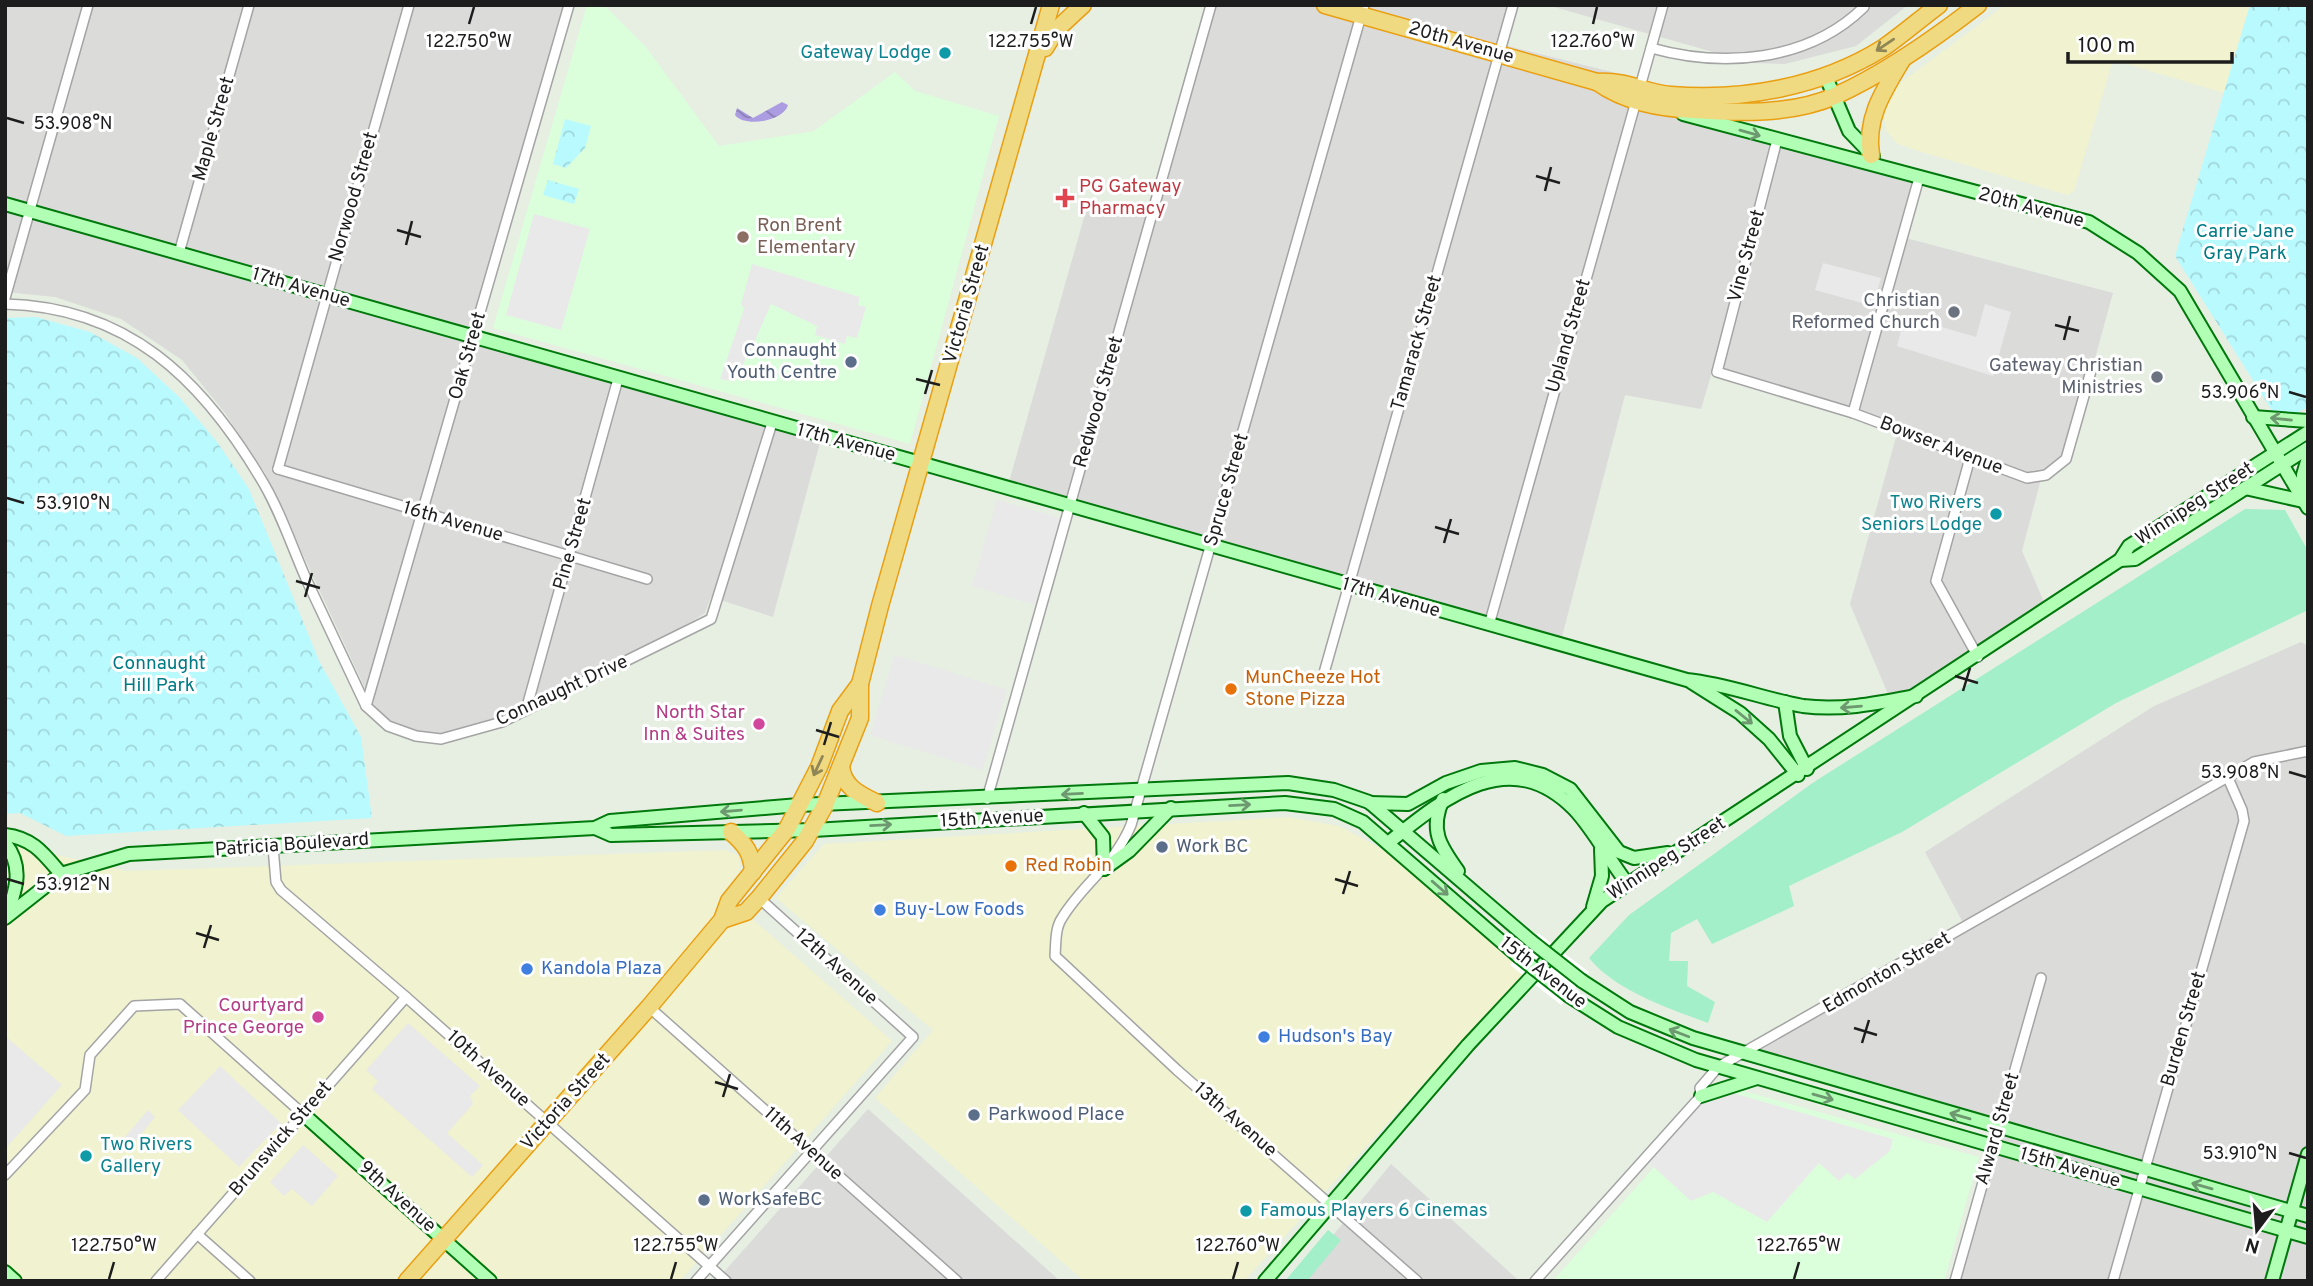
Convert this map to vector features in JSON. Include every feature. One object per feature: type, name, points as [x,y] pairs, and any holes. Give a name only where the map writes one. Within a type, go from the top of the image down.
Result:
[{"type":"highway","name":"Victoria Street","points":[[722,920],[746,912],[813,830],[860,718],[860,684],[1051,5]]},
{"type":"highway","points":[[1035,65],[1056,30],[1083,5]]},
{"type":"highway","name":"20th Avenue","points":[[1325,5],[1362,10],[1597,82],[1614,94],[1637,93],[1661,108]]},
{"type":"highway","points":[[1637,93],[1732,98],[1826,76],[1882,48],[1939,5]]},
{"type":"highway","points":[[1661,108],[1732,113],[1795,107],[1833,97],[1903,58],[1978,5]]},
{"type":"highway","points":[[1871,155],[1869,139],[1878,99],[1903,58]]},
{"type":"highway","name":"Victoria Street","points":[[407,1281],[649,1007],[722,920],[729,901],[787,830],[819,766],[840,711],[860,684]]},
{"type":"highway","points":[[841,766],[842,777],[849,786],[877,803]]},
{"type":"highway","points":[[731,832],[744,844],[752,858],[753,872]]},
{"type":"main road","name":"20th Avenue","points":[[1826,76],[1849,131],[1886,168]]},
{"type":"main road","name":"20th Avenue","points":[[1661,108],[2089,222],[2138,253],[2180,292],[2306,505]]},
{"type":"main road","name":"17th Avenue","points":[[5,204],[1687,680],[1712,682],[1785,702],[1845,708],[1916,696]]},
{"type":"main road","points":[[2253,417],[2308,421]]},
{"type":"main road","name":"Winnipeg Street","points":[[1265,1281],[1468,1045],[1590,914],[1627,883],[1978,657],[2120,560],[2129,546],[2308,432]]},
{"type":"main road","name":"Winnipeg Street","points":[[2120,560],[2135,559],[2308,447]]},
{"type":"main road","points":[[2245,488],[2306,505],[2303,475],[2308,458]]},
{"type":"main road","name":"17th Avenue","points":[[1687,680],[1740,713],[1803,772]]},
{"type":"main road","points":[[1785,702],[1790,736],[1803,772]]},
{"type":"main road","points":[[1369,802],[1408,804],[1446,783],[1480,771],[1515,768],[1543,775],[1570,789],[1619,852],[1634,858],[1672,853]]},
{"type":"main road","points":[[1388,843],[1444,799],[1482,781],[1515,779],[1540,785],[1562,798],[1576,812],[1627,883]]},
{"type":"main road","name":"15th Avenue","points":[[799,805],[986,799],[1288,783],[1334,790],[1369,802],[1531,941],[1582,981],[1608,999],[1651,1021],[1744,1054],[2308,1216]]},
{"type":"main road","points":[[1444,799],[1436,819],[1436,836],[1473,891]]},
{"type":"main road","name":"15th Avenue","points":[[787,830],[1285,803],[1334,809],[1363,822],[1518,956],[1569,996],[1652,1043],[1718,1067],[2308,1237]]},
{"type":"main road","name":"Patricia Boulevard","points":[[61,874],[129,855],[596,828],[610,821],[799,805]]},
{"type":"main road","points":[[1104,869],[1129,851],[1171,808]]},
{"type":"main road","points":[[1084,813],[1103,837],[1104,869]]},
{"type":"main road","name":"Patricia Boulevard","points":[[596,828],[611,835],[787,830]]},
{"type":"main road","points":[[5,835],[19,837],[36,845],[61,874],[6,917]]},
{"type":"main road","points":[[5,844],[16,861],[18,871],[6,917]]},
{"type":"main road","points":[[1590,914],[1602,876],[1601,846]]},
{"type":"main road","points":[[1701,1096],[1758,1078]]},
{"type":"main road","name":"9th Avenue","points":[[303,1114],[490,1281]]},
{"type":"main road","points":[[2272,1281],[2308,1153]]},
{"type":"main road","points":[[5,1272],[15,1281]]},
{"type":"street","points":[[5,298],[88,5]]},
{"type":"street","name":"Maple Street","points":[[179,253],[248,5]]},
{"type":"street","name":"Norwood Street","points":[[278,469],[409,5]]},
{"type":"street","name":"Oak Street","points":[[366,706],[569,5]]},
{"type":"street","name":"Redwood Street","points":[[986,799],[1212,5]]},
{"type":"street","name":"Tamarack Street","points":[[1322,680],[1513,5]]},
{"type":"street","name":"Upland Street","points":[[1489,625],[1663,5]]},
{"type":"street","points":[[1651,48],[1697,59],[1730,60],[1773,55],[1844,27],[1864,7]]},
{"type":"street","name":"Spruce Street","points":[[1055,956],[1061,918],[1124,842],[1135,810],[1362,10]]},
{"type":"street","name":"Vine Street","points":[[1717,372],[1777,141]]},
{"type":"street","points":[[1853,413],[1919,178]]},
{"type":"street","name":"Connaught Drive","points":[[5,304],[38,305],[75,313],[120,330],[160,357],[197,393],[229,430],[262,481],[366,706],[388,726],[416,736],[441,739],[502,722],[711,619],[772,422]]},
{"type":"street","name":"Bowser Avenue","points":[[1717,372],[1853,413],[2027,478],[2046,475],[2066,459],[2093,364]]},
{"type":"street","name":"Pine Street","points":[[526,710],[618,379]]},
{"type":"street","points":[[1970,458],[1936,581],[1978,657]]},
{"type":"street","points":[[262,481],[278,469]]},
{"type":"street","name":"16th Avenue","points":[[278,469],[647,579]]},
{"type":"street","name":"Edmonton Street","points":[[1718,1067],[2255,762],[2308,751]]},
{"type":"street","name":"Burden Street","points":[[2113,1281],[2244,821],[2228,778]]},
{"type":"street","name":"10th Avenue","points":[[273,847],[276,882],[281,890],[406,997],[726,1281]]},
{"type":"street","name":"12th Avenue","points":[[759,898],[913,1037],[811,1151]]},
{"type":"street","name":"13th Avenue","points":[[1055,956],[1177,1070],[1417,1281]]},
{"type":"street","name":"Alward Street","points":[[1955,1281],[2041,978]]},
{"type":"street","name":"Brunswick Street","points":[[156,1281],[406,997]]},
{"type":"street","points":[[5,1175],[85,1090],[90,1055],[134,1006],[180,1004],[303,1114]]},
{"type":"street","name":"11th Avenue","points":[[649,1007],[957,1281]]},
{"type":"street","points":[[1535,1281],[1701,1096],[1700,1088],[1718,1067]]},
{"type":"street","points":[[696,1281],[811,1151]]},
{"type":"street","points":[[197,1234],[250,1281]]},
{"type":"shaded area","points":[[5,5],[567,5],[467,337],[821,439],[773,617],[711,597],[705,613],[643,653],[470,733],[437,736],[396,724],[377,714],[265,473],[225,413],[182,360],[121,319],[55,297],[5,292]]},
{"type":"shaded area","name":"Ron Brent Elementary","points":[[587,5],[604,5],[645,46],[719,146],[814,131],[895,72],[915,91],[999,116],[910,444],[493,328]]},
{"type":"shaded area","points":[[1205,5],[1515,5],[1504,45],[1640,79],[1635,93],[1773,139],[1919,178],[1906,238],[2113,293],[2068,456],[2041,479],[2022,551],[2050,616],[1896,713],[1850,604],[1898,430],[1712,372],[1701,409],[1625,395],[1559,648],[1067,510],[1009,482],[1087,207],[1149,206]]},
{"type":"shaded area","points":[[1547,5],[1908,5],[1856,46],[1785,64],[1752,63]]},
{"type":"shaded area","points":[[2005,5],[2250,5],[2224,93],[2113,60],[2074,191],[2068,195],[1915,150],[1896,143],[1886,130],[1882,108],[1895,87]]},
{"type":"shaded area","points":[[534,214],[590,229],[561,330],[506,315]]},
{"type":"shaded area","points":[[1823,263],[1881,278],[1873,306],[1815,290]]},
{"type":"shaded area","points":[[752,264],[860,297],[858,305],[866,307],[857,338],[847,336],[845,344],[815,335],[817,326],[771,304],[750,352],[742,351],[746,357],[739,377],[732,381],[720,379],[744,309],[741,304]]},
{"type":"shaded area","points":[[1985,304],[2011,312],[1993,376],[1897,346],[1905,316],[1926,322],[1926,326],[1937,329],[1938,326],[1976,337]]},
{"type":"shaded area","points":[[997,500],[1060,518],[1035,605],[972,586]]},
{"type":"shaded area","points":[[2245,509],[2285,510],[2308,551],[2308,610],[2116,703],[1902,832],[1789,886],[1794,906],[1712,944],[1697,919],[1671,933],[1669,961],[1688,961],[1687,986],[1715,1002],[1708,1023],[1660,1005],[1628,989],[1600,970],[1589,958],[1629,915],[1814,782]]},
{"type":"shaded area","points":[[2301,642],[2308,646],[2308,1281],[1953,1281],[1992,1131],[1744,1058],[1967,930],[1925,852],[2154,706]]},
{"type":"shaded area","points":[[895,655],[1007,690],[982,770],[870,735]]},
{"type":"shaded area","name":"Parkwood Place","points":[[1288,817],[1339,826],[1384,850],[1525,972],[1244,1281],[1084,1281],[875,1098],[933,1030],[776,898],[824,844]]},
{"type":"shaded area","points":[[5,843],[126,871],[726,850],[739,856],[740,871],[723,893],[892,1041],[680,1281],[5,1281]]},
{"type":"shaded area","points":[[408,1023],[480,1086],[470,1096],[473,1104],[447,1133],[483,1165],[472,1177],[372,1089],[378,1081],[366,1070]]},
{"type":"shaded area","points":[[5,1036],[62,1085],[5,1149]]},
{"type":"shaded area","points":[[220,1066],[281,1123],[239,1167],[178,1110]]},
{"type":"shaded area","points":[[1726,1086],[1979,1157],[1944,1281],[1553,1281]]},
{"type":"shaded area","points":[[1729,1092],[1893,1139],[1890,1151],[1855,1179],[1847,1173],[1839,1181],[1819,1163],[1767,1222],[1713,1192],[1691,1201],[1648,1162],[1699,1104]]},
{"type":"shaded area","points":[[868,1109],[1060,1281],[716,1281]]},
{"type":"shaded area","points":[[148,1110],[155,1117],[133,1144],[125,1137]]},
{"type":"shaded area","points":[[303,1145],[338,1176],[312,1206],[292,1189],[284,1196],[270,1182]]},
{"type":"shaded area","points":[[1391,1164],[1518,1280],[1296,1281]]},
{"type":"shaded area","points":[[1328,1230],[1341,1240],[1307,1281],[1285,1281]]},
{"type":"green space","name":"Carrie Jane Gray Park","points":[[2250,5],[2308,5],[2308,407],[2279,422],[2175,256]]},
{"type":"green space","points":[[565,119],[591,126],[585,148],[566,168],[553,164]]},
{"type":"green space","points":[[548,180],[579,189],[574,204],[543,195]]},
{"type":"green space","name":"Connaught Hill Park","points":[[36,317],[90,332],[137,358],[179,397],[217,442],[249,489],[319,661],[361,737],[372,818],[66,836],[20,813],[5,814],[5,318]]},
{"type":"water","points":[[782,102],[788,105],[785,111],[772,119],[755,122],[740,119],[735,115],[737,108],[753,118]]},
{"type":"pier","points":[[1538,933],[1589,972],[1561,1005],[1510,965]]},
{"type":"place","name":"Gateway Lodge","points":[[945,53]]},
{"type":"place","name":"PG Gateway Pharmacy","points":[[1065,198]]},
{"type":"place","name":"Ron Brent Elementary","points":[[743,237]]},
{"type":"place","name":"Christian Reformed Church","points":[[1954,312]]},
{"type":"place","name":"Connaught Youth Centre","points":[[851,362]]},
{"type":"place","name":"Gateway Christian Ministries","points":[[2157,377]]},
{"type":"place","name":"Two Rivers Seniors Lodge","points":[[1996,514]]},
{"type":"place","name":"MunCheeze Hot Stone Pizza","points":[[1231,689]]},
{"type":"place","name":"North Star Inn & Suites","points":[[759,724]]},
{"type":"place","name":"Work BC","points":[[1162,847]]},
{"type":"place","name":"Red Robin","points":[[1011,866]]},
{"type":"place","name":"Buy-Low Foods","points":[[880,910]]},
{"type":"place","name":"Kandola Plaza","points":[[527,969]]},
{"type":"place","name":"Courtyard Prince George","points":[[318,1017]]},
{"type":"place","name":"Hudson's Bay","points":[[1264,1037]]},
{"type":"place","name":"Parkwood Place","points":[[974,1115]]},
{"type":"place","name":"Two Rivers Gallery","points":[[86,1156]]},
{"type":"place","name":"WorkSafeBC","points":[[704,1200]]},
{"type":"place","name":"Famous Players 6 Cinemas","points":[[1246,1211]]}]
